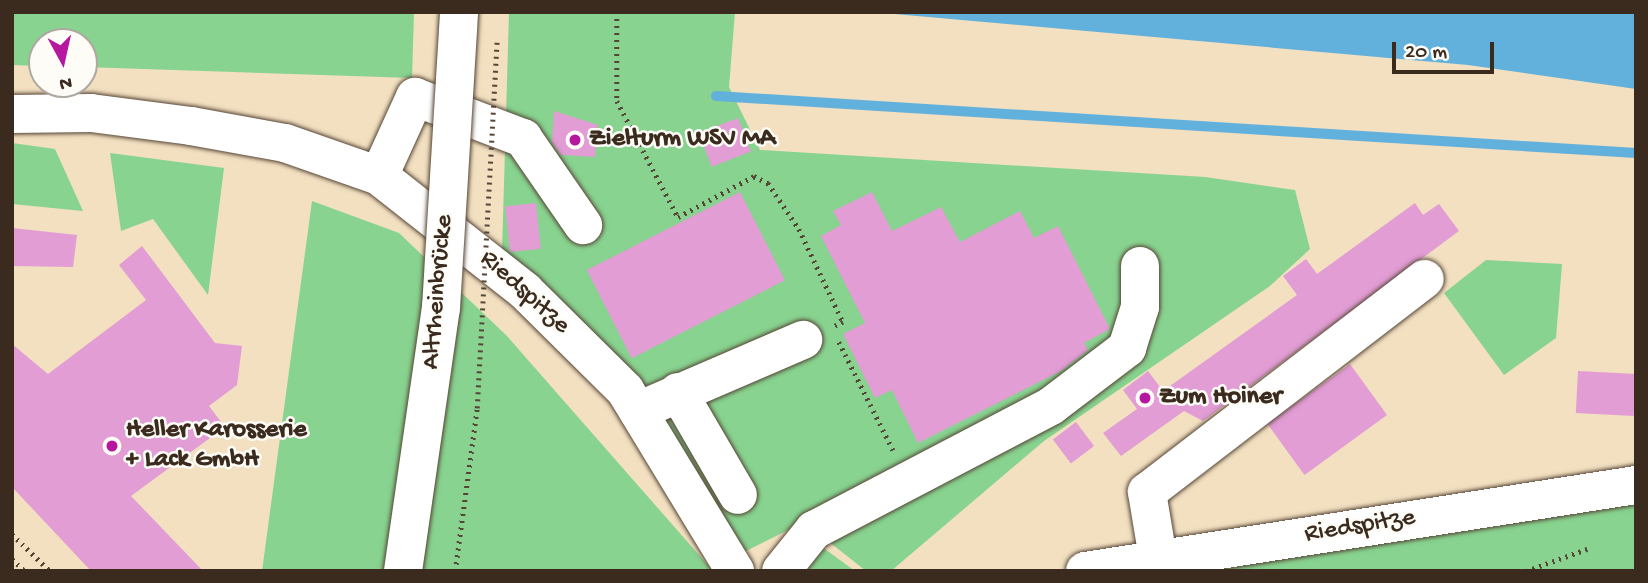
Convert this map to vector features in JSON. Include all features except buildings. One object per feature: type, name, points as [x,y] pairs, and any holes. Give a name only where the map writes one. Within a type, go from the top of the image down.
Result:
[{"type":"street","name":"Altrheinbrücke","points":[[403,571],[441,309],[459,12]]},
{"type":"street","points":[[379,176],[415,97],[523,138],[583,225]]},
{"type":"street","name":"Riedspitze","points":[[12,114],[91,113],[191,126],[285,143],[379,176],[525,291],[625,390],[735,571]]},
{"type":"street","points":[[781,571],[814,530],[1051,406],[1127,348],[1140,307],[1140,266]]},
{"type":"street","points":[[1158,558],[1147,492],[1424,279]]},
{"type":"street","points":[[638,411],[678,391],[803,340]]},
{"type":"street","points":[[678,391],[738,495]]},
{"type":"street","name":"Riedspitze","points":[[1085,571],[1636,485]]},
{"type":"path","points":[[617,12],[617,102],[678,217],[754,176],[768,183],[843,322],[832,327],[908,481]]},
{"type":"path","points":[[455,571],[478,394],[497,25]]},
{"type":"path","points":[[12,534],[50,571]]},
{"type":"path","points":[[1526,571],[1587,549]]},
{"type":"path","points":[[12,559],[24,571]]},
{"type":"green space","points":[[12,12],[414,12],[412,78],[98,67],[98,28],[28,28],[28,66],[12,65]]},
{"type":"green space","points":[[509,12],[735,12],[729,87],[760,150],[1205,177],[1295,190],[1310,249],[1270,286],[1044,441],[891,571],[866,571],[804,522],[742,553],[502,252]]},
{"type":"green space","points":[[12,143],[55,149],[83,211],[12,204]]},
{"type":"green space","points":[[110,153],[224,168],[208,295],[153,219],[121,231]]},
{"type":"green space","points":[[312,201],[399,233],[507,336],[713,571],[262,571]]},
{"type":"green space","points":[[1486,260],[1562,264],[1556,338],[1504,375],[1444,293]]},
{"type":"green space","points":[[1636,495],[1636,571],[1162,571]]},
{"type":"green space","points":[[818,544],[855,571],[805,571]]},
{"type":"water","points":[[872,12],[1636,12],[1636,89],[1468,65]]},
{"type":"waterway","points":[[716,96],[1636,153]]},
{"type":"place","name":"Zielturm WSV MA","points":[[575,140]]},
{"type":"place","name":"Zum Hoiner","points":[[1145,398]]},
{"type":"place","name":"Heller Karosserie + Lack GmbH","points":[[112,446]]}]
